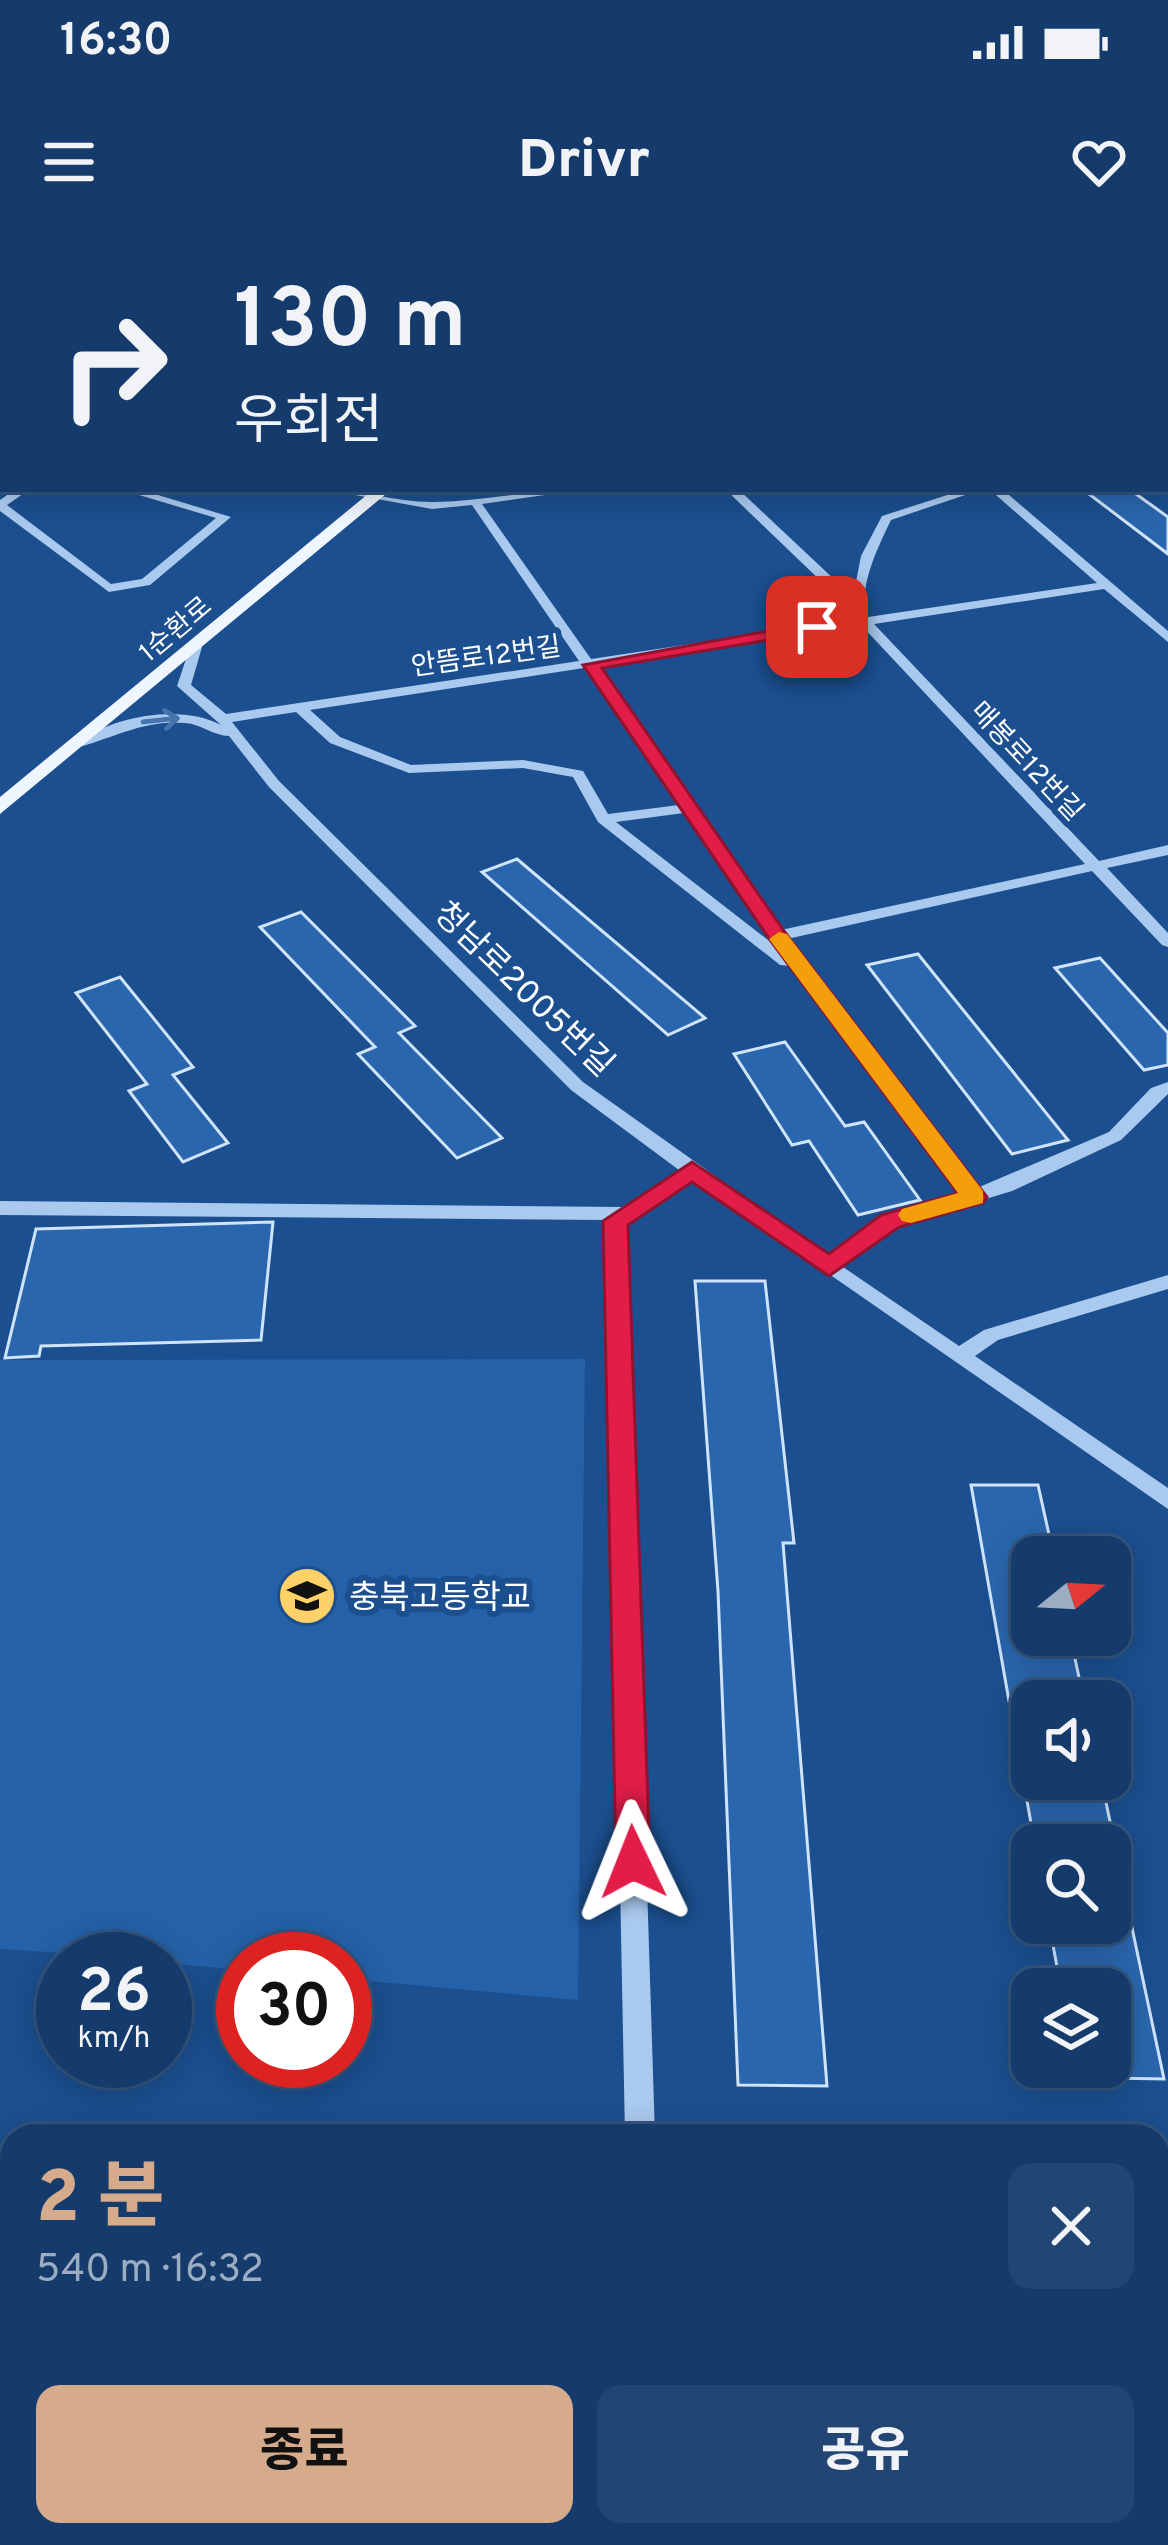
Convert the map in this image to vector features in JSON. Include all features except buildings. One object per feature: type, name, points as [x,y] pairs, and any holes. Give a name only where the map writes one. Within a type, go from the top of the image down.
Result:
[{"type":"main road","name":"1순환로","points":[[0,808],[377,494]]},
{"type":"street","points":[[0,505],[109,588],[146,582],[225,517],[137,492]]},
{"type":"street","name":"매봉로12번길","points":[[734,492],[859,614],[1168,942]]},
{"type":"street","points":[[859,614],[867,556],[882,524],[908,507],[965,492]]},
{"type":"street","points":[[998,492],[1168,638]]},
{"type":"street","points":[[377,494],[432,506],[475,496],[525,493]]},
{"type":"street","points":[[475,496],[777,935],[974,1197]]},
{"type":"street","name":"안뜸로12번길","points":[[223,719],[591,665],[859,614],[1107,585]]},
{"type":"street","name":"청남로2005번길","points":[[196,647],[184,686],[223,719],[274,784],[577,1086],[829,1267],[1168,1500]]},
{"type":"street","points":[[300,708],[335,740],[409,769],[524,764],[578,774],[603,819],[811,981]]},
{"type":"street","points":[[82,742],[130,724],[178,717],[215,726],[236,740]]},
{"type":"street","points":[[603,819],[689,808]]},
{"type":"street","points":[[777,935],[1168,850]]},
{"type":"street","points":[[829,1267],[890,1221],[974,1197],[1115,1136],[1157,1092],[1168,1088]]},
{"type":"street","points":[[640,2124],[616,1221],[692,1170]]},
{"type":"street","points":[[0,1208],[629,1214]]},
{"type":"street","points":[[960,1356],[991,1335],[1168,1282]]},
{"type":"shaded area","name":"충북고등학교","points":[[585,1359],[578,2000],[372,1981],[372,1932],[216,1932],[216,1968],[192,1965],[192,1932],[36,1932],[36,1951],[0,1949],[0,1360]]},
{"type":"slow traffic","points":[[779,939],[974,1197],[911,1215]]},
{"type":"place","name":"충북고등학교","points":[[307,1596]]},
{"type":"route","points":[[633,1862],[616,1221],[692,1170],[829,1267],[890,1221],[974,1197],[777,935],[591,665],[817,627]]}]
